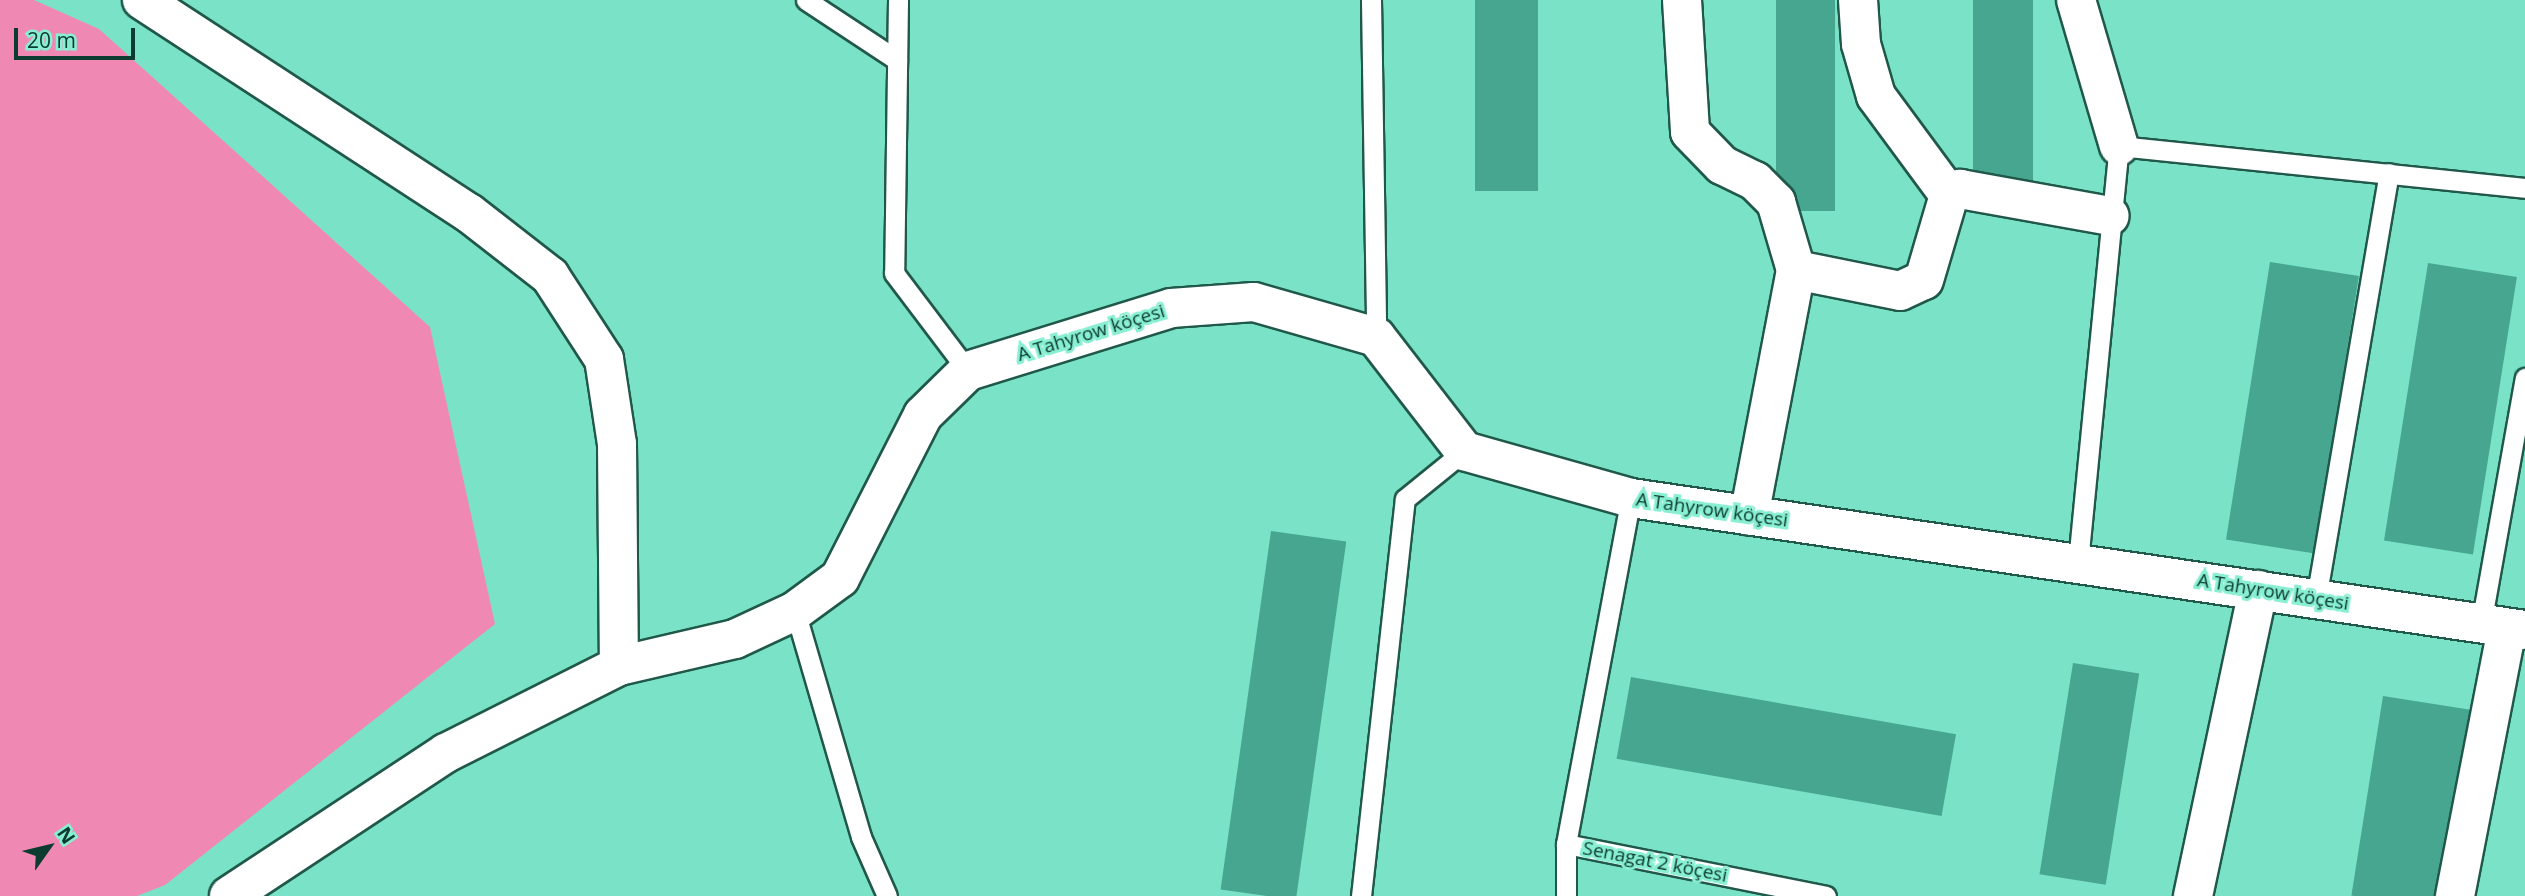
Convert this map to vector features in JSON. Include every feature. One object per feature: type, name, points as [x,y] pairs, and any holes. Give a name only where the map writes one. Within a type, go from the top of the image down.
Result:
[{"type":"street","points":[[142,0],[469,214],[550,276],[604,359],[617,444],[619,666]]},
{"type":"street","points":[[1682,0],[1689,132],[1723,165],[1755,181],[1776,202],[1791,236],[1796,270],[1749,516]]},
{"type":"street","points":[[1858,0],[1861,44],[1876,96],[1948,195]]},
{"type":"street","points":[[2076,0],[2119,146]]},
{"type":"street","points":[[1796,270],[1900,291],[1924,280],[1948,195],[1960,189],[2110,216]]},
{"type":"street","name":"A Tahyrow köçesi","points":[[968,371],[1171,308],[1254,302],[1376,337]]},
{"type":"street","points":[[1376,337],[1464,451]]},
{"type":"street","points":[[229,896],[446,753],[619,666],[734,639],[796,611],[840,578],[923,415],[968,371]]},
{"type":"street","name":"A Tahyrow köçesi","points":[[1464,451],[1631,498],[2504,627]]},
{"type":"street","points":[[2193,896],[2258,590]]},
{"type":"street","points":[[2455,896],[2504,627]]},
{"type":"lane","points":[[806,0],[897,60]]},
{"type":"lane","points":[[898,0],[894,273],[968,371]]},
{"type":"lane","points":[[1371,0],[1376,337]]},
{"type":"lane","points":[[2078,562],[2119,146],[2525,188]]},
{"type":"lane","points":[[2316,599],[2389,173]]},
{"type":"lane","points":[[2504,627],[2525,379]]},
{"type":"lane","points":[[1361,896],[1405,499],[1464,451]]},
{"type":"lane","points":[[1566,896],[1566,844],[1631,498]]},
{"type":"lane","points":[[796,611],[861,837],[887,896]]},
{"type":"lane","name":"Senagat 2 köçesi","points":[[1566,844],[1777,891],[1826,896]]},
{"type":"shaded area","points":[[0,0],[34,0],[99,29],[430,327],[495,624],[165,885],[137,896],[0,896]]},
{"type":"building","points":[[1475,0],[1538,0],[1538,191],[1475,191]]},
{"type":"building","points":[[1776,0],[1835,0],[1835,211],[1776,211]]},
{"type":"building","points":[[1973,0],[2033,0],[2033,189],[1973,189]]},
{"type":"building","points":[[2270,262],[2359,276],[2315,554],[2226,540]]},
{"type":"building","points":[[2428,263],[2517,277],[2473,555],[2384,541]]},
{"type":"building","points":[[1271,531],[1346,542],[1296,896],[1267,896],[1221,889]]},
{"type":"building","points":[[2073,663],[2139,673],[2106,885],[2040,874]]},
{"type":"building","points":[[1631,677],[1956,734],[1942,816],[1617,759]]},
{"type":"building","points":[[2383,696],[2472,710],[2442,896],[2351,896]]}]
